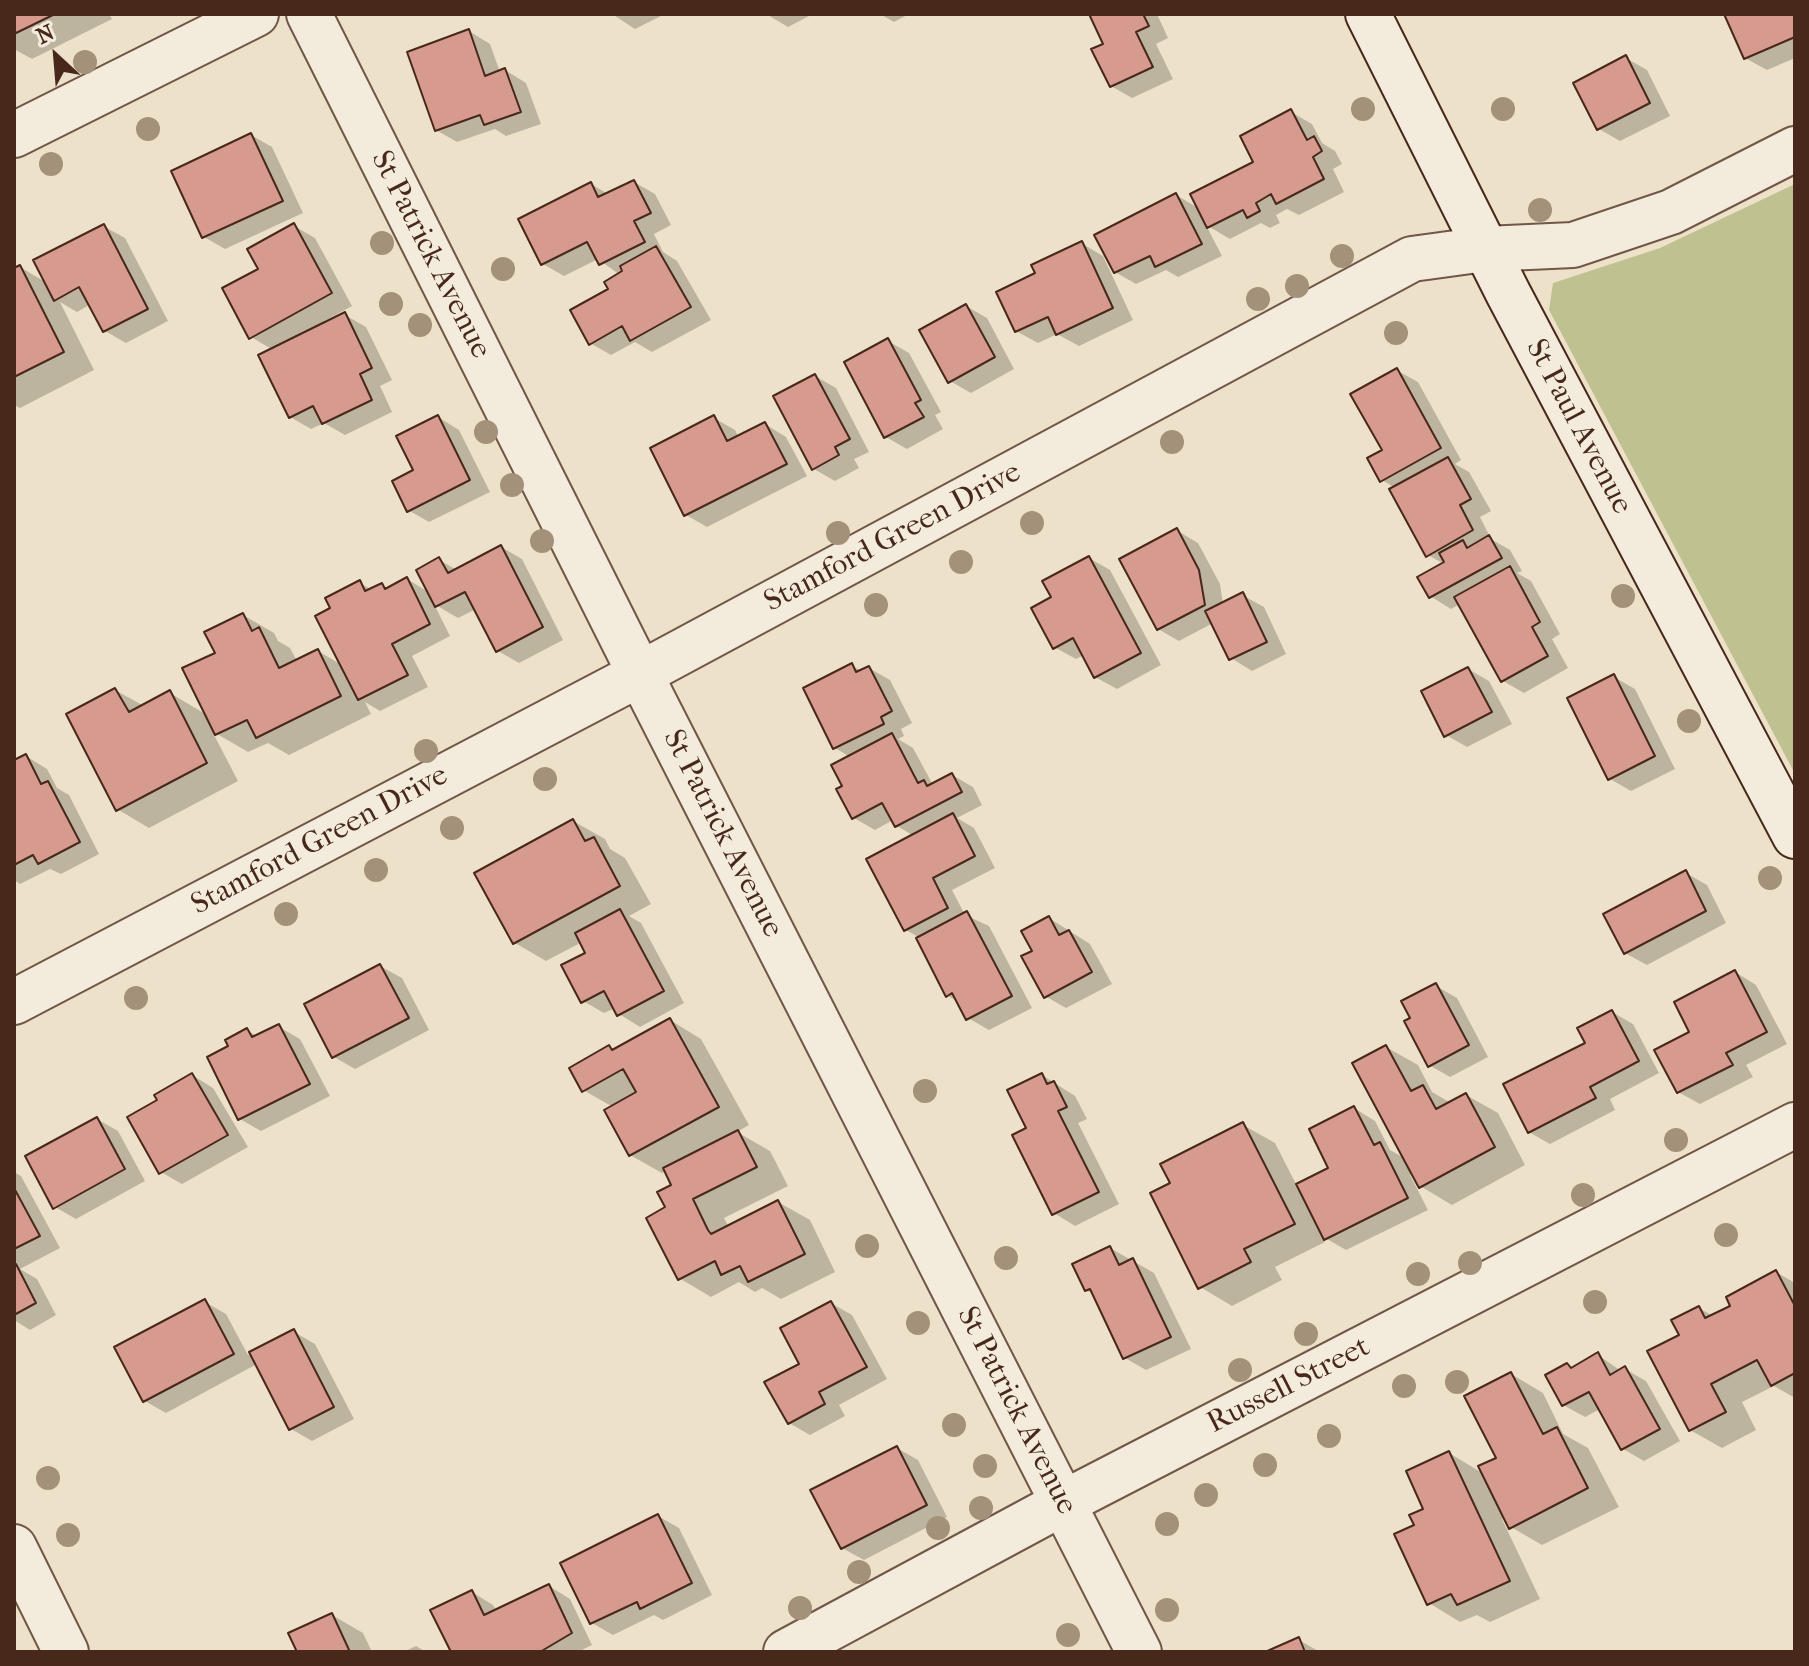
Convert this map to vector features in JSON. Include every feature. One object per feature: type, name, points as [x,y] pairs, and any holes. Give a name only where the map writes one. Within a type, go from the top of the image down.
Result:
[{"type":"street","points":[[14,135],[256,14]]},
{"type":"street","name":"St Patrick Avenue","points":[[309,14],[640,674],[1139,1652]]},
{"type":"street","name":"St Paul Avenue","points":[[1368,14],[1485,249],[1795,836]]},
{"type":"street","name":"Stamford Green Drive","points":[[14,1002],[640,674],[1412,259],[1485,249],[1573,245],[1671,212],[1795,149]]},
{"type":"street","name":"Russell Street","points":[[786,1652],[1063,1503],[1795,1125]]},
{"type":"street","points":[[14,1547],[66,1652]]},
{"type":"green space","points":[[1795,184],[1795,774],[1549,310],[1553,283],[1660,248]]},
{"type":"building","points":[[14,14],[55,14],[14,34]]},
{"type":"building","points":[[1089,14],[1143,14],[1149,26],[1136,32],[1153,67],[1110,87],[1091,49],[1103,44]]},
{"type":"building","points":[[1724,14],[1795,14],[1795,37],[1744,59]]},
{"type":"building","points":[[469,29],[485,76],[505,68],[521,112],[484,125],[480,115],[435,131],[407,52]]},
{"type":"building","points":[[1626,55],[1650,103],[1597,130],[1573,83]]},
{"type":"building","points":[[1291,109],[1307,140],[1314,136],[1322,151],[1313,157],[1324,179],[1276,204],[1271,194],[1256,203],[1260,211],[1247,218],[1243,210],[1207,228],[1190,194],[1253,162],[1240,136]]},
{"type":"building","points":[[251,133],[283,201],[202,238],[171,171]]},
{"type":"building","points":[[634,180],[651,213],[634,221],[645,242],[599,265],[587,242],[541,265],[518,219],[591,182],[598,197]]},
{"type":"building","points":[[1176,193],[1202,244],[1155,267],[1150,256],[1114,273],[1094,235]]},
{"type":"building","points":[[294,223],[332,293],[249,339],[222,288],[258,269],[247,249]]},
{"type":"building","points":[[104,224],[148,309],[103,332],[79,287],[54,301],[33,260]]},
{"type":"building","points":[[1082,241],[1113,308],[1056,335],[1048,317],[1015,332],[996,292],[1035,273],[1031,265]]},
{"type":"building","points":[[656,246],[691,307],[630,341],[622,326],[589,345],[570,310],[608,289],[604,282],[622,271],[620,266]]},
{"type":"building","points":[[20,265],[64,352],[14,377],[14,268]]},
{"type":"building","points":[[966,304],[995,357],[948,383],[919,330]]},
{"type":"building","points":[[345,312],[372,368],[360,374],[372,400],[322,424],[313,406],[289,418],[258,355]]},
{"type":"building","points":[[888,338],[921,400],[915,403],[924,417],[884,438],[844,362]]},
{"type":"building","points":[[1397,368],[1441,448],[1380,482],[1367,458],[1382,450],[1350,394]]},
{"type":"building","points":[[815,374],[850,439],[835,447],[839,455],[812,470],[773,396]]},
{"type":"building","points":[[438,415],[470,480],[407,512],[392,481],[413,470],[396,436]]},
{"type":"building","points":[[714,415],[727,441],[765,422],[787,464],[684,516],[650,448]]},
{"type":"building","points":[[1448,457],[1471,499],[1460,505],[1473,530],[1426,557],[1389,489]]},
{"type":"building","points":[[1177,528],[1199,570],[1205,605],[1157,630],[1119,559]]},
{"type":"building","points":[[1489,535],[1502,558],[1429,598],[1417,577],[1444,562],[1439,553],[1463,540],[1467,548]]},
{"type":"building","points":[[501,545],[543,627],[496,652],[465,592],[435,607],[416,570],[439,557],[448,573]]},
{"type":"building","points":[[1089,556],[1141,653],[1094,678],[1073,638],[1053,649],[1031,608],[1051,597],[1042,581]]},
{"type":"building","points":[[1510,566],[1540,622],[1532,627],[1548,656],[1501,682],[1454,597]]},
{"type":"building","points":[[407,577],[430,624],[392,644],[408,675],[358,700],[315,616],[330,608],[325,598],[360,580],[365,591],[382,583],[385,589]]},
{"type":"building","points":[[1243,592],[1267,642],[1229,660],[1205,611]]},
{"type":"building","points":[[243,613],[252,631],[259,627],[279,668],[318,649],[341,696],[256,738],[247,720],[215,735],[182,668],[215,653],[204,632]]},
{"type":"building","points":[[852,663],[856,672],[869,666],[892,711],[881,717],[884,724],[833,749],[803,688]]},
{"type":"building","points":[[1468,667],[1492,712],[1444,737],[1421,691]]},
{"type":"building","points":[[1614,674],[1655,756],[1608,780],[1567,698]]},
{"type":"building","points":[[115,688],[129,712],[170,690],[207,763],[116,811],[66,714]]},
{"type":"building","points":[[892,733],[918,783],[924,780],[927,786],[952,773],[962,792],[895,827],[882,803],[852,819],[836,789],[842,786],[831,765]]},
{"type":"building","points":[[26,754],[41,784],[48,781],[80,842],[38,864],[33,855],[14,865],[14,760]]},
{"type":"building","points":[[953,813],[975,856],[933,878],[948,908],[904,931],[866,859]]},
{"type":"building","points":[[573,819],[585,841],[594,837],[620,886],[513,944],[474,873]]},
{"type":"building","points":[[1686,870],[1706,911],[1624,954],[1603,914]]},
{"type":"building","points":[[620,909],[664,991],[617,1016],[604,991],[581,1003],[561,965],[585,953],[575,933]]},
{"type":"building","points":[[967,911],[1012,996],[966,1020],[952,993],[946,997],[916,938]]},
{"type":"building","points":[[1049,916],[1059,935],[1069,930],[1092,972],[1044,998],[1021,956],[1032,951],[1021,931]]},
{"type":"building","points":[[380,964],[409,1018],[332,1058],[304,1004]]},
{"type":"building","points":[[1735,970],[1767,1032],[1726,1053],[1733,1065],[1677,1093],[1654,1050],[1689,1032],[1674,1002]]},
{"type":"building","points":[[1436,983],[1469,1045],[1428,1067],[1404,1021],[1410,1018],[1401,1001]]},
{"type":"building","points":[[1612,1010],[1639,1061],[1590,1087],[1596,1098],[1528,1133],[1503,1084],[1585,1043],[1577,1028]]},
{"type":"building","points":[[670,1018],[719,1107],[629,1156],[604,1110],[636,1092],[623,1069],[582,1092],[569,1068],[609,1045],[612,1050]]},
{"type":"building","points":[[279,1024],[310,1084],[238,1120],[207,1057],[228,1046],[225,1040],[247,1028],[252,1037]]},
{"type":"building","points":[[1386,1045],[1411,1091],[1423,1085],[1436,1109],[1466,1093],[1495,1147],[1419,1188],[1352,1063]]},
{"type":"building","points":[[192,1073],[228,1135],[159,1174],[127,1117],[157,1100],[154,1095]]},
{"type":"building","points":[[1042,1073],[1047,1084],[1054,1081],[1067,1107],[1058,1111],[1099,1192],[1052,1215],[1012,1135],[1026,1128],[1007,1090]]},
{"type":"building","points":[[1354,1106],[1374,1145],[1380,1142],[1408,1198],[1324,1240],[1296,1184],[1328,1168],[1309,1129]]},
{"type":"building","points":[[97,1117],[125,1169],[53,1209],[25,1156]]},
{"type":"building","points":[[1243,1122],[1295,1224],[1244,1249],[1251,1262],[1198,1289],[1150,1193],[1170,1183],[1160,1164]]},
{"type":"building","points":[[738,1130],[757,1167],[693,1199],[708,1230],[711,1234],[778,1200],[805,1254],[748,1282],[740,1266],[721,1275],[715,1261],[678,1280],[646,1218],[665,1207],[657,1192],[671,1185],[663,1168]]},
{"type":"building","points":[[14,1188],[40,1236],[14,1249]]},
{"type":"building","points":[[1110,1246],[1119,1265],[1133,1258],[1171,1337],[1123,1359],[1090,1289],[1085,1291],[1072,1264]]},
{"type":"building","points":[[14,1265],[36,1303],[14,1315]]},
{"type":"building","points":[[1776,1270],[1795,1306],[1795,1373],[1771,1386],[1757,1360],[1711,1384],[1726,1412],[1689,1431],[1647,1351],[1679,1335],[1671,1320],[1699,1306],[1705,1318],[1730,1306],[1726,1297]]},
{"type":"building","points":[[205,1299],[234,1354],[143,1402],[114,1347]]},
{"type":"building","points":[[831,1301],[867,1367],[819,1392],[825,1404],[788,1424],[764,1382],[799,1364],[780,1328]]},
{"type":"building","points":[[294,1329],[334,1407],[289,1430],[249,1352]]},
{"type":"building","points":[[1598,1352],[1610,1375],[1625,1366],[1660,1429],[1621,1450],[1589,1392],[1562,1406],[1545,1375],[1567,1363],[1571,1368]]},
{"type":"building","points":[[1511,1372],[1543,1434],[1557,1427],[1588,1488],[1509,1529],[1478,1466],[1496,1458],[1464,1396]]},
{"type":"building","points":[[897,1446],[927,1505],[841,1549],[810,1490]]},
{"type":"building","points":[[1449,1451],[1510,1581],[1457,1605],[1451,1594],[1427,1605],[1394,1534],[1414,1525],[1409,1515],[1423,1509],[1406,1471]]},
{"type":"building","points":[[658,1514],[692,1583],[640,1609],[637,1602],[590,1624],[560,1563]]},
{"type":"building","points":[[549,1584],[572,1633],[540,1652],[451,1652],[430,1610],[472,1590],[484,1615]]},
{"type":"building","points":[[332,1613],[350,1652],[297,1652],[288,1633]]},
{"type":"building","points":[[1299,1637],[1305,1652],[1265,1652]]}]
